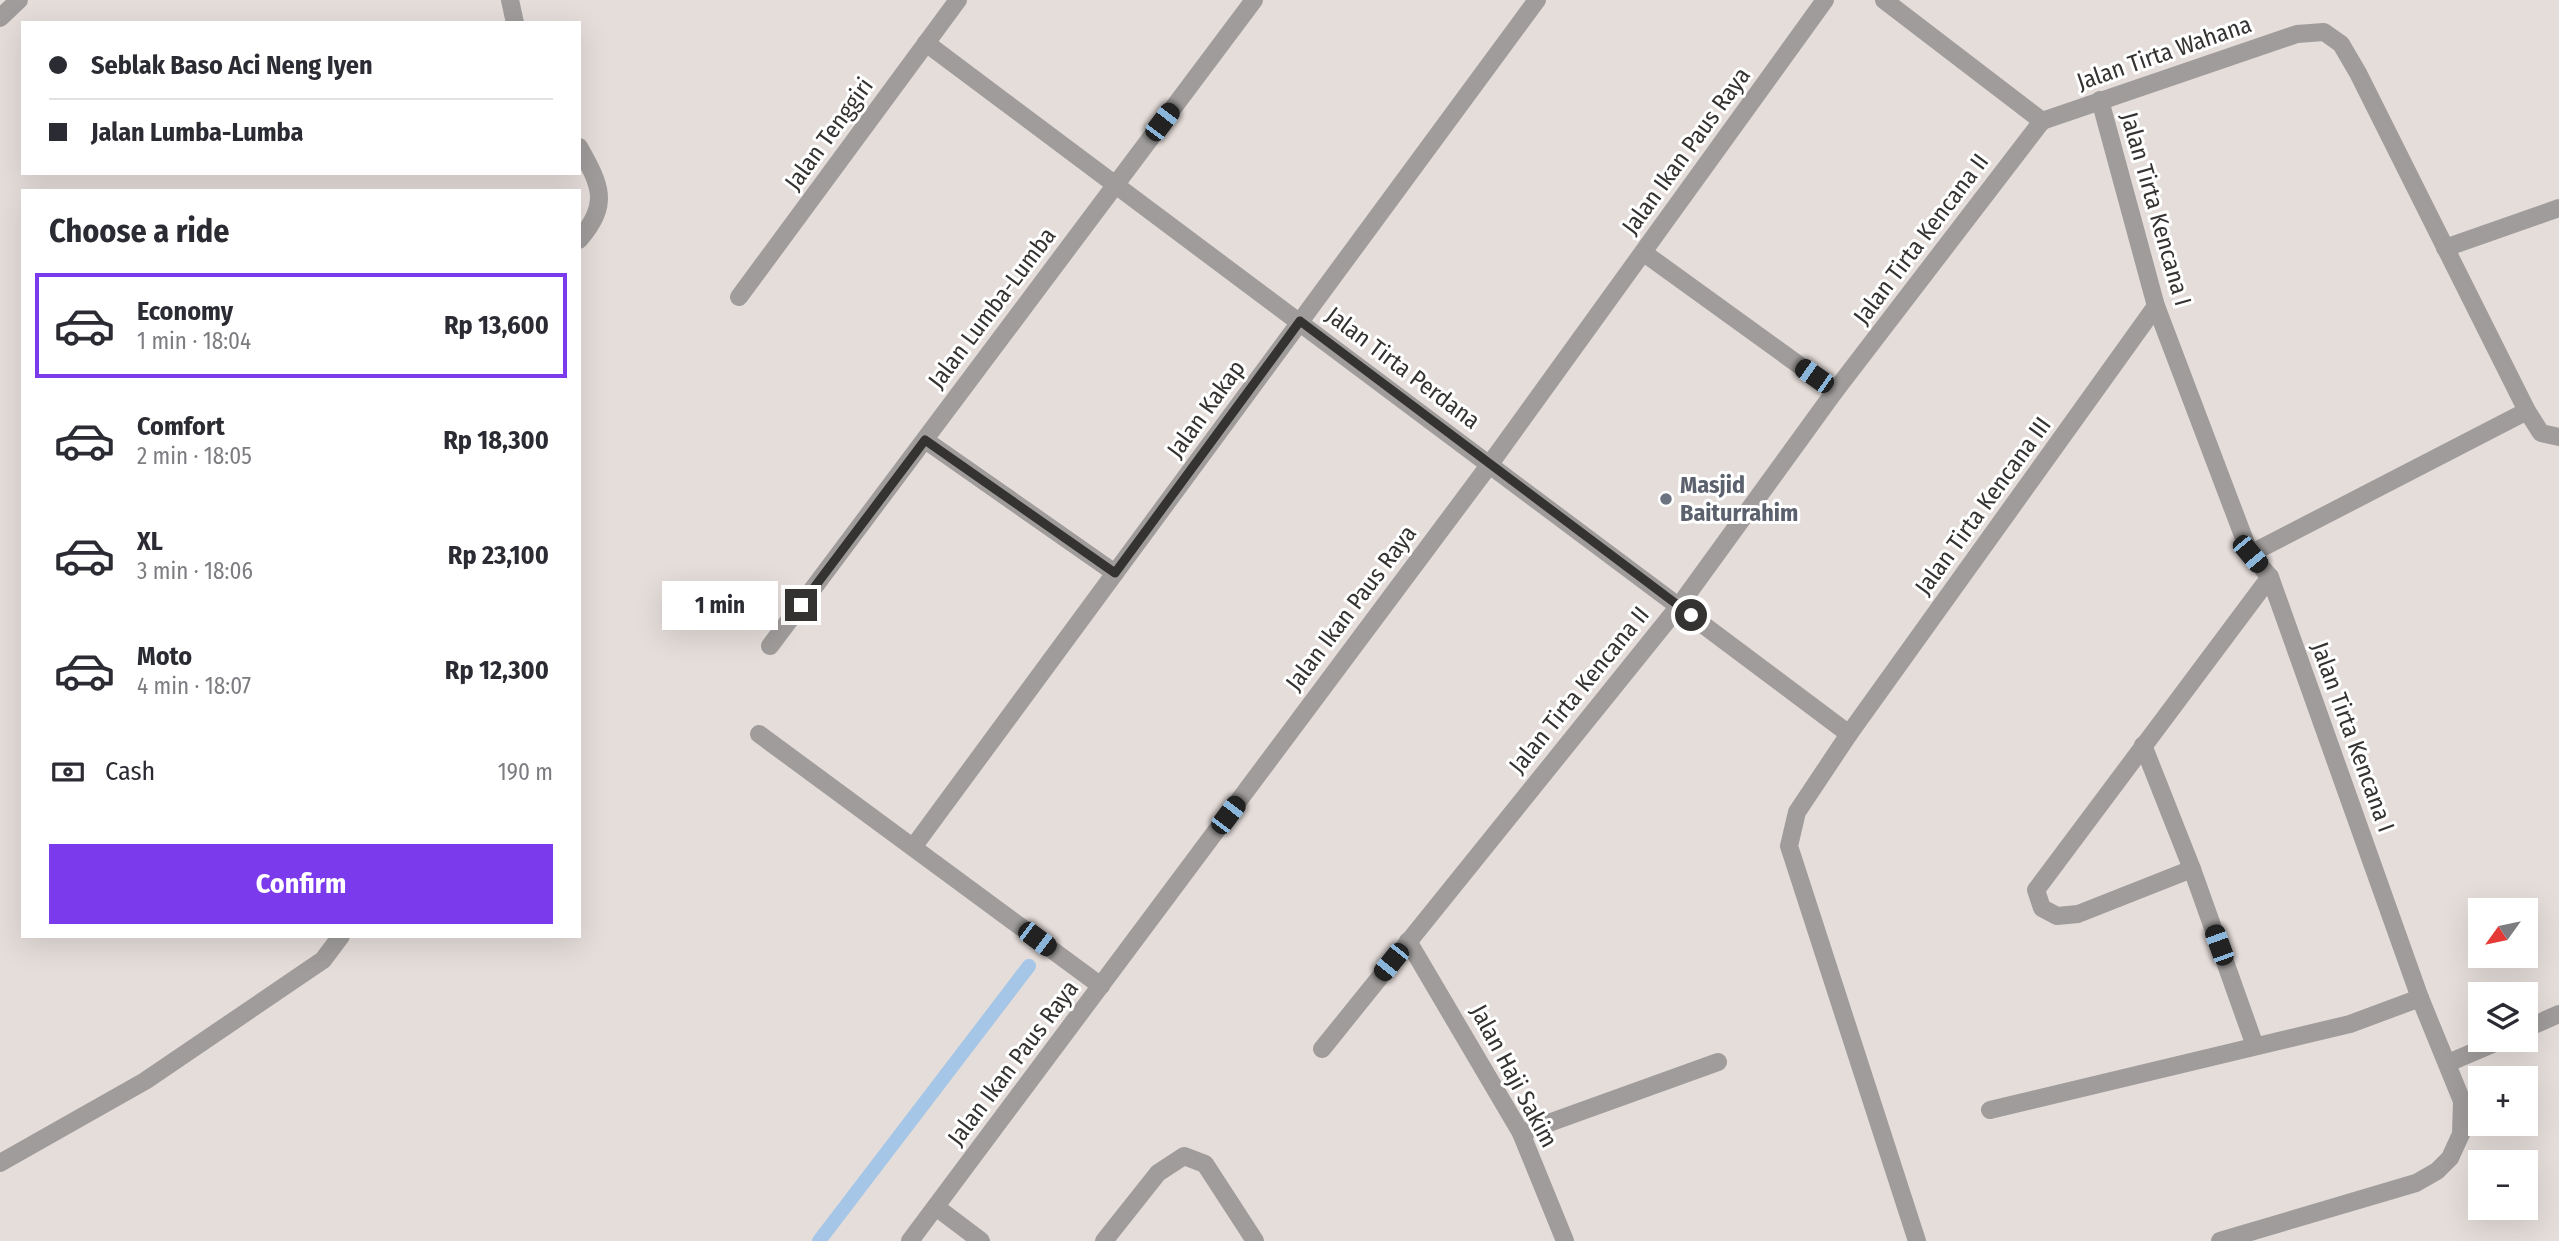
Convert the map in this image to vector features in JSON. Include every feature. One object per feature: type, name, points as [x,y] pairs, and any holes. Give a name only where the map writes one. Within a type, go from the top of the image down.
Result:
[{"type":"street","points":[[0,18],[19,0]]},
{"type":"street","points":[[510,0],[515,21]]},
{"type":"street","name":"Jalan Tenggiri","points":[[738,297],[958,0]]},
{"type":"street","name":"Jalan Lumba-Lumba","points":[[771,646],[1254,0]]},
{"type":"street","name":"Jalan Kakap","points":[[914,846],[1537,0]]},
{"type":"street","name":"Jalan Ikan Paus Raya","points":[[911,1241],[1490,464],[1825,0]]},
{"type":"street","points":[[1884,0],[2042,121]]},
{"type":"street","name":"Jalan Tirta Wahana","points":[[2042,121],[2297,34],[2324,32],[2341,44],[2445,247]]},
{"type":"street","name":"Jalan Tirta Perdana","points":[[926,43],[1849,734]]},
{"type":"street","name":"Jalan Tirta Kencana I","points":[[2100,100],[2156,306],[2250,554],[2270,577],[2420,998],[2462,1101],[2461,1134],[2450,1158],[2437,1171],[2396,1191],[2220,1241]]},
{"type":"street","name":"Jalan Tirta Kencana II","points":[[1322,1049],[1679,606],[1835,391],[2042,121]]},
{"type":"street","points":[[581,150],[594,173],[601,198],[594,222],[581,238]]},
{"type":"street","points":[[2559,208],[2445,247],[2527,411],[2541,433],[2559,437]]},
{"type":"street","points":[[1644,253],[1835,391]]},
{"type":"street","name":"Jalan Tirta Kencana III","points":[[1917,1241],[1789,846],[1797,812],[1849,734],[2156,306]]},
{"type":"street","points":[[2250,554],[2527,411]]},
{"type":"street","points":[[925,440],[1115,573]]},
{"type":"street","points":[[2192,869],[2078,914],[2057,916],[2042,908],[2036,890],[2270,577]]},
{"type":"street","points":[[759,734],[1101,986]]},
{"type":"street","points":[[2143,745],[2192,869],[2255,1046]]},
{"type":"street","points":[[0,1163],[145,1081],[323,960],[340,938]]},
{"type":"street","name":"Jalan Haji Sakim","points":[[1408,941],[1521,1133],[1565,1241]]},
{"type":"street","points":[[1990,1110],[2350,1024],[2420,998]]},
{"type":"street","points":[[2538,1023],[2559,1014]]},
{"type":"street","points":[[2448,1063],[2474,1052]]},
{"type":"street","points":[[1521,1133],[1718,1062]]},
{"type":"street","points":[[1104,1241],[1158,1173],[1184,1156],[1205,1164],[1255,1241]]},
{"type":"street","points":[[936,1207],[981,1241]]},
{"type":"waterway","points":[[819,1241],[1029,966]]},
{"type":"place","name":"Masjid Baiturrahim","points":[[1666,499]]},
{"type":"route","points":[[801,605],[925,440],[1115,573],[1300,321],[1691,615]]}]
